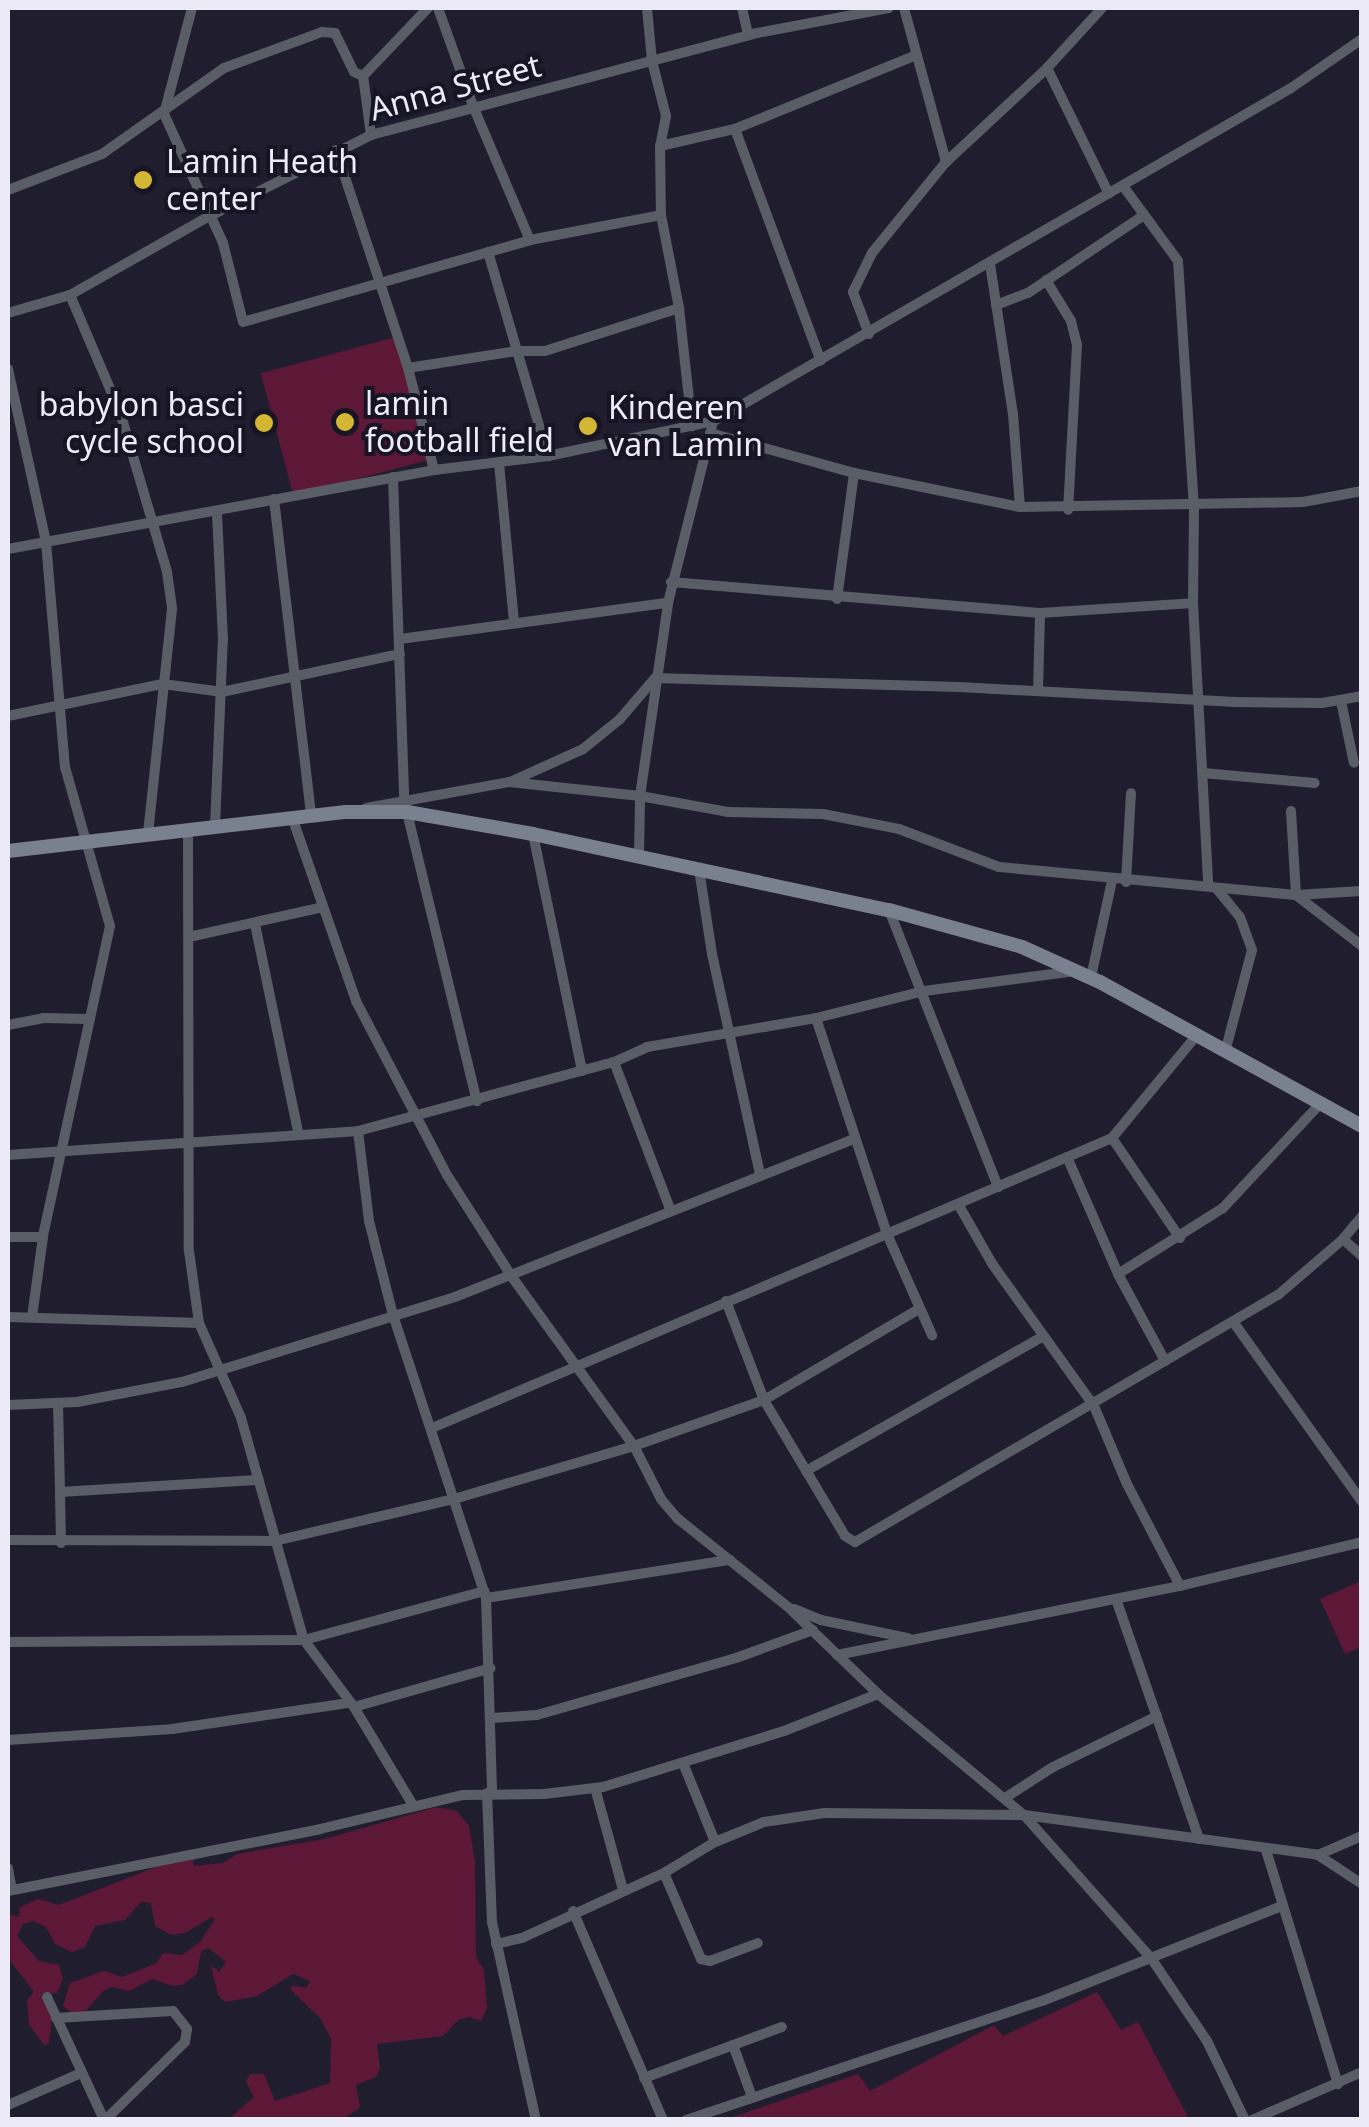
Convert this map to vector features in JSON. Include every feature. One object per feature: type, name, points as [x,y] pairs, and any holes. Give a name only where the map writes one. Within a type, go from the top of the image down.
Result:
[{"type":"main road","points":[[8,850],[405,806],[978,932],[1084,974],[1362,1126]]},
{"type":"street","points":[[192,8],[164,114],[208,217],[223,242],[243,322],[530,240],[661,215]]},
{"type":"street","points":[[363,76],[428,8]]},
{"type":"street","points":[[438,8],[473,106],[530,240]]},
{"type":"street","points":[[647,8],[652,60],[666,116],[660,146],[661,215],[678,308],[692,426]]},
{"type":"street","points":[[742,8],[748,35]]},
{"type":"street","name":"Anna Street","points":[[8,313],[70,295],[208,217],[371,135],[748,35],[889,8]]},
{"type":"street","points":[[904,8],[946,162]]},
{"type":"street","points":[[870,334],[853,292],[872,254],[946,162],[1047,68],[1102,8]]},
{"type":"street","points":[[8,190],[102,154],[164,114],[224,68],[322,32],[334,33],[354,72],[363,76]]},
{"type":"street","points":[[639,856],[640,796],[655,678],[672,582],[712,427],[1291,88],[1362,39]]},
{"type":"street","points":[[660,146],[735,129],[914,56]]},
{"type":"street","points":[[1047,68],[1109,194]]},
{"type":"street","points":[[363,76],[371,135]]},
{"type":"street","points":[[735,129],[821,361]]},
{"type":"street","points":[[336,150],[408,368],[434,470]]},
{"type":"street","points":[[1122,186],[1178,261],[1194,506],[1193,603],[1213,887],[1240,917],[1252,950],[1226,1052]]},
{"type":"street","points":[[996,305],[1046,280],[1144,215]]},
{"type":"street","points":[[488,252],[548,456]]},
{"type":"street","points":[[990,264],[1020,507]]},
{"type":"street","points":[[1046,280],[1071,320],[1077,345],[1068,510]]},
{"type":"street","points":[[70,295],[120,412],[168,572],[172,609],[148,834]]},
{"type":"street","points":[[408,368],[516,351],[545,351],[678,308]]},
{"type":"street","points":[[8,369],[46,542],[65,767],[110,926],[110,943],[42,1238],[32,1317]]},
{"type":"street","points":[[8,428],[21,423]]},
{"type":"street","points":[[8,549],[434,470],[548,456],[692,426],[712,427],[854,473],[1020,507],[1068,510],[1304,502],[1362,491]]},
{"type":"street","points":[[500,462],[514,624]]},
{"type":"street","points":[[836,599],[854,473]]},
{"type":"street","points":[[393,478],[405,806],[477,1101]]},
{"type":"street","points":[[274,499],[311,815]]},
{"type":"street","points":[[216,828],[222,692],[217,512]]},
{"type":"street","points":[[672,582],[836,599],[1040,613],[1193,603]]},
{"type":"street","points":[[400,639],[668,603]]},
{"type":"street","points":[[1038,691],[1040,613]]},
{"type":"street","points":[[8,716],[163,684],[222,692],[400,654]]},
{"type":"street","points":[[655,678],[1199,700],[1342,701],[1362,696]]},
{"type":"street","points":[[405,806],[509,782],[583,750],[620,719],[655,678]]},
{"type":"street","points":[[1342,701],[1354,764]]},
{"type":"street","points":[[1203,772],[1315,783]]},
{"type":"street","points":[[509,782],[640,796],[728,812],[823,814],[899,829],[999,867],[1112,881],[1296,895],[1362,890]]},
{"type":"street","points":[[1126,882],[1131,793]]},
{"type":"street","points":[[1290,811],[1296,895],[1362,946]]},
{"type":"street","points":[[292,817],[356,1000],[447,1175],[512,1277],[634,1446],[660,1499],[788,1607],[878,1694],[1024,1814],[1151,1958],[1207,2042],[1248,2120],[1362,2072]]},
{"type":"street","points":[[188,830],[190,1251],[198,1323],[242,1418],[304,1640],[352,1706],[413,1805]]},
{"type":"street","points":[[533,834],[582,1071]]},
{"type":"street","points":[[699,869],[760,1176]]},
{"type":"street","points":[[8,1155],[298,1132],[358,1131],[614,1062],[647,1047],[816,1018],[924,991],[1084,974],[1112,881]]},
{"type":"street","points":[[190,937],[323,907]]},
{"type":"street","points":[[889,910],[998,1186]]},
{"type":"street","points":[[255,924],[298,1132]]},
{"type":"street","points":[[8,1026],[44,1018],[90,1019]]},
{"type":"street","points":[[816,1018],[887,1234],[932,1334]]},
{"type":"street","points":[[432,1428],[1112,1138],[1196,1036]]},
{"type":"street","points":[[614,1062],[670,1209]]},
{"type":"street","points":[[1118,1274],[1222,1208],[1321,1103]]},
{"type":"street","points":[[358,1131],[369,1222],[393,1315],[485,1595],[493,1718],[490,1793],[496,1944],[510,1985],[536,2120]]},
{"type":"street","points":[[8,1405],[58,1402],[182,1382],[221,1370],[512,1277],[670,1209],[855,1138]]},
{"type":"street","points":[[1112,1138],[1180,1238]]},
{"type":"street","points":[[1066,1157],[1118,1274],[1165,1360]]},
{"type":"street","points":[[958,1204],[1042,1336],[1094,1406],[1180,1586]]},
{"type":"street","points":[[726,1302],[764,1400],[848,1540],[855,1542],[1094,1406],[1278,1295],[1343,1240],[1362,1216]]},
{"type":"street","points":[[8,1237],[42,1238]]},
{"type":"street","points":[[1343,1240],[1362,1256]]},
{"type":"street","points":[[8,1540],[275,1542],[454,1498],[634,1446],[764,1400],[919,1309]]},
{"type":"street","points":[[8,1317],[198,1323]]},
{"type":"street","points":[[1234,1323],[1362,1502]]},
{"type":"street","points":[[806,1471],[1042,1336]]},
{"type":"street","points":[[58,1402],[61,1543]]},
{"type":"street","points":[[1350,1482],[1362,1473]]},
{"type":"street","points":[[60,1492],[258,1480]]},
{"type":"street","points":[[837,1655],[1180,1586],[1362,1542]]},
{"type":"street","points":[[8,1642],[304,1640],[485,1595],[730,1560]]},
{"type":"street","points":[[1116,1599],[1199,1839]]},
{"type":"street","points":[[788,1607],[822,1620],[916,1639]]},
{"type":"street","points":[[493,1718],[537,1715],[736,1658],[813,1630]]},
{"type":"street","points":[[8,1740],[172,1728],[352,1706],[491,1668]]},
{"type":"street","points":[[8,1868],[10,1891],[320,1830],[413,1805],[490,1793],[544,1794],[594,1788],[683,1763],[878,1694]]},
{"type":"street","points":[[1006,1798],[1053,1766],[1157,1716]]},
{"type":"street","points":[[683,1763],[715,1842]]},
{"type":"street","points":[[594,1788],[623,1890]]},
{"type":"street","points":[[496,1944],[522,1938],[573,1911],[664,1873],[715,1842],[764,1822],[810,1814],[1024,1814],[1318,1856],[1362,1884]]},
{"type":"street","points":[[1318,1856],[1362,1836]]},
{"type":"street","points":[[1266,1850],[1280,1906],[1338,2084]]},
{"type":"street","points":[[664,1873],[701,1959],[710,1961],[758,1942]]},
{"type":"street","points":[[686,2120],[1042,2001],[1280,1906]]},
{"type":"street","points":[[573,1911],[663,2120]]},
{"type":"street","points":[[47,1997],[56,2018],[104,2120],[185,2042],[187,2028],[173,2011],[56,2018]]},
{"type":"street","points":[[644,2078],[782,2027]]},
{"type":"street","points":[[733,2045],[752,2097]]},
{"type":"street","points":[[8,2105],[82,2073]]},
{"type":"shaded area","name":"lamin football field","points":[[396,337],[429,460],[294,496],[261,373]]},
{"type":"shaded area","points":[[1361,1581],[1361,1647],[1345,1654],[1320,1599]]},
{"type":"shaded area","points":[[436,1807],[457,1811],[469,1826],[475,1862],[476,1957],[484,1970],[487,2008],[481,2021],[469,2017],[458,2020],[443,2036],[377,2044],[380,2068],[376,2077],[356,2085],[360,2107],[344,2119],[229,2119],[254,2097],[246,2082],[250,2074],[264,2074],[275,2101],[330,2083],[331,2039],[320,2018],[290,1989],[292,1985],[306,1988],[310,1981],[293,1974],[257,1996],[225,2002],[218,1995],[211,1965],[219,1972],[226,1962],[209,1948],[201,1951],[197,1974],[182,1985],[152,1979],[129,1991],[112,1987],[103,1991],[86,2011],[73,2014],[63,2006],[70,1983],[104,1971],[122,1977],[157,1963],[163,1953],[182,1955],[200,1942],[215,1919],[212,1917],[185,1933],[171,1935],[155,1926],[151,1903],[141,1902],[125,1920],[95,1926],[85,1947],[72,1952],[55,1944],[46,1927],[33,1921],[23,1924],[17,1936],[39,1961],[59,1965],[63,1979],[57,1993],[41,1995],[52,2017],[49,2043],[44,2045],[29,2025],[27,2000],[34,1992],[8,1958],[8,1914],[19,1917],[20,1907],[38,1899],[59,1905],[171,1861],[194,1858],[193,1866],[223,1863],[237,1854],[325,1839]]},
{"type":"shaded area","points":[[1097,1992],[1121,2030],[1138,2022],[1189,2119],[727,2119],[858,2074],[870,2091],[994,2025],[1003,2036]]},
{"type":"place","name":"Lamin Heath center","points":[[143,180]]},
{"type":"place","name":"lamin football field","points":[[345,422]]},
{"type":"place","name":"babylon basci cycle school","points":[[264,423]]},
{"type":"place","name":"Kinderen van Lamin","points":[[588,426]]}]
